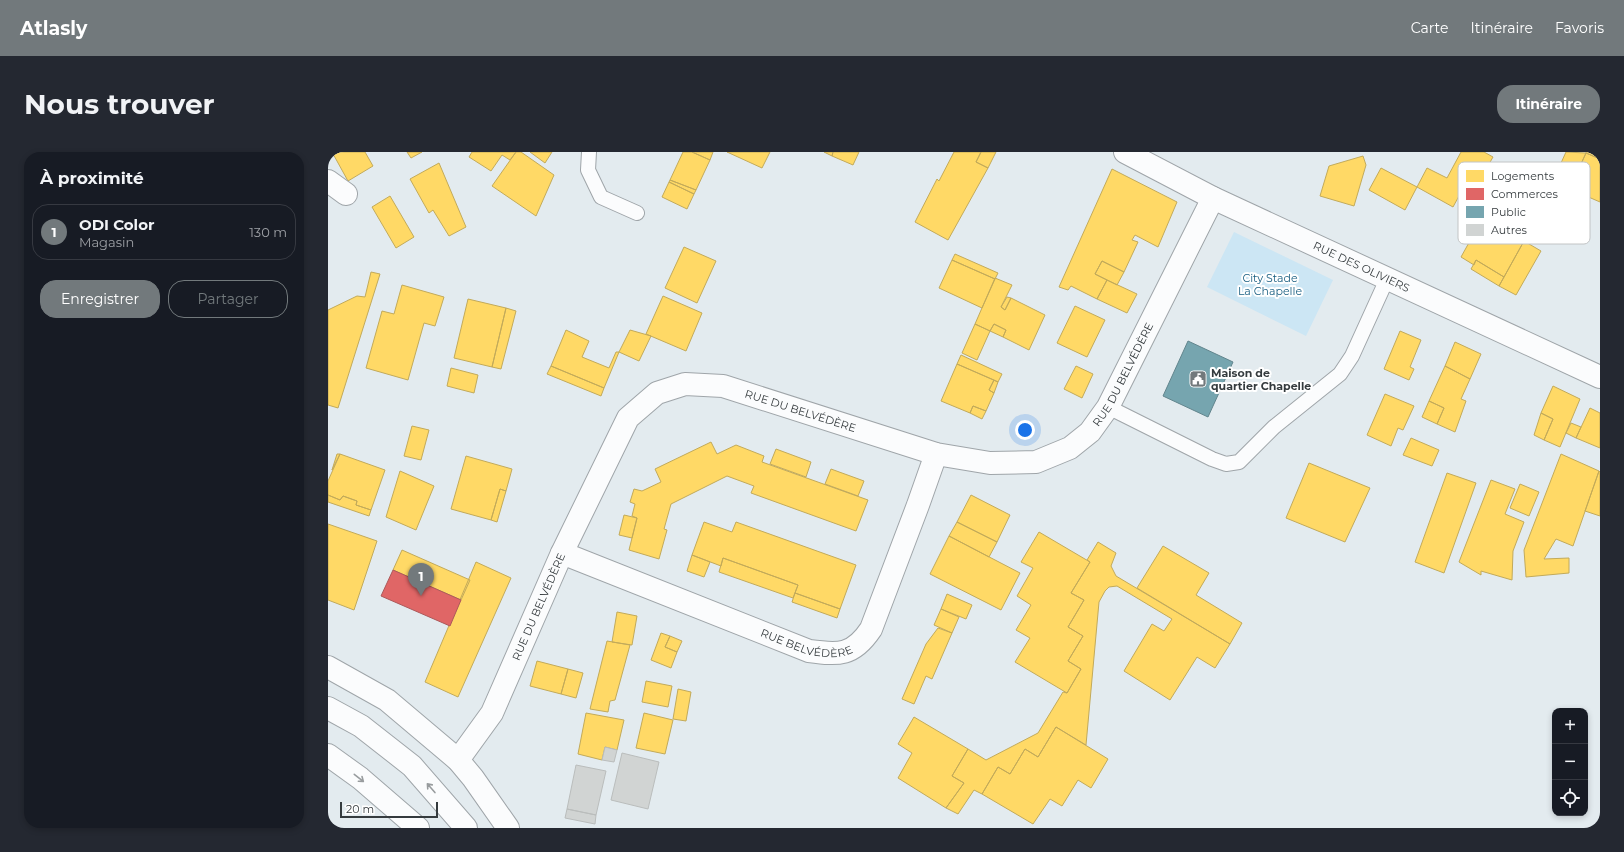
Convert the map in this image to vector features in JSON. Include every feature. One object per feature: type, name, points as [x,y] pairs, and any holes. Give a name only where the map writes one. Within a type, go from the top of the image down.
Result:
[{"type":"street","name":"RUE DES OLIVIERS","points":[[1125,152],[1213,198],[1600,377]]},
{"type":"street","points":[[328,181],[346,194]]},
{"type":"street","name":"RUE DU BELVÉDÈRE","points":[[458,760],[492,713],[562,553],[628,418],[657,393],[685,384],[723,386],[936,454],[990,463],[1036,462],[1070,448],[1090,432],[1108,407],[1213,198]]},
{"type":"street","name":"RUE BELVÉDÈRE","points":[[562,553],[809,651],[829,654],[844,653],[855,648],[863,641],[871,629],[918,506],[936,454]]},
{"type":"street","points":[[328,668],[387,700],[458,760],[473,778],[508,828]]},
{"type":"street","points":[[328,708],[361,726],[412,766],[466,828]]},
{"type":"street","points":[[328,755],[360,778],[418,828]]},
{"type":"lane","points":[[589,152],[588,170],[601,197],[637,212]]},
{"type":"lane","points":[[1108,407],[1212,459],[1226,464],[1239,462],[1274,427],[1340,374],[1352,356],[1387,279]]},
{"type":"green space","name":"City Stade La Chapelle","points":[[1234,232],[1333,280],[1306,336],[1207,287]]},
{"type":"building: Logements","points":[[332,152],[365,152],[373,166],[348,181]]},
{"type":"building: Logements","points":[[407,152],[422,152],[411,158]]},
{"type":"building: Logements","points":[[472,152],[516,152],[510,160],[502,155],[491,171],[469,157]]},
{"type":"building: Logements","points":[[516,152],[521,152],[554,175],[536,216],[492,186]]},
{"type":"building: Logements","points":[[530,152],[552,152],[545,163]]},
{"type":"building: Logements","points":[[683,152],[692,152],[710,160],[696,190],[670,180]]},
{"type":"building: Logements","points":[[692,152],[713,152],[710,160]]},
{"type":"building: Logements","points":[[727,152],[770,152],[762,168]]},
{"type":"building: Logements","points":[[824,152],[833,152],[832,156]]},
{"type":"building: Logements","points":[[833,152],[859,152],[853,165],[832,156]]},
{"type":"building: Logements","points":[[954,152],[981,152],[976,162],[988,168],[948,240],[915,222],[937,179],[939,181]]},
{"type":"building: Logements","points":[[981,152],[996,152],[988,168],[976,162]]},
{"type":"building: Logements","points":[[1461,152],[1484,152],[1493,157],[1490,162],[1458,162],[1458,198],[1453,207],[1417,187],[1427,168],[1447,178]]},
{"type":"building: Logements","points":[[1566,152],[1586,153],[1582,162],[1561,162]]},
{"type":"building: Logements","points":[[1600,152],[1600,159],[1586,153]]},
{"type":"building: Logements","points":[[1586,153],[1600,159],[1600,202],[1590,198],[1590,162],[1582,162]]},
{"type":"building: Logements","points":[[1363,156],[1366,165],[1354,206],[1320,196],[1329,166]]},
{"type":"building: Logements","points":[[439,163],[466,227],[449,236],[433,210],[429,213],[410,179]]},
{"type":"building: Logements","points":[[1381,168],[1417,187],[1405,210],[1369,190]]},
{"type":"building: Logements","points":[[1112,169],[1177,202],[1158,247],[1135,235],[1132,240],[1138,242],[1124,272],[1102,261],[1095,274],[1107,280],[1097,299],[1071,286],[1068,290],[1059,287]]},
{"type":"building: Logements","points":[[670,180],[696,190],[694,194],[669,182]]},
{"type":"building: Logements","points":[[669,182],[694,194],[687,209],[662,197]]},
{"type":"building: Logements","points":[[390,196],[414,237],[396,248],[372,207]]},
{"type":"building: Logements","points":[[1468,244],[1522,244],[1504,277],[1476,260],[1474,265],[1461,257]]},
{"type":"building: Logements","points":[[1522,244],[1529,244],[1541,251],[1516,295],[1499,286]]},
{"type":"building: Logements","points":[[684,247],[716,261],[697,303],[665,288]]},
{"type":"building: Logements","points":[[955,254],[998,273],[995,279],[952,260]]},
{"type":"building: Logements","points":[[952,260],[995,279],[982,308],[939,288]]},
{"type":"building: Logements","points":[[1476,260],[1504,277],[1499,286],[1471,269]]},
{"type":"building: Logements","points":[[1102,261],[1124,272],[1117,285],[1095,274]]},
{"type":"building: Logements","points":[[371,272],[380,274],[338,408],[328,405],[328,310],[357,296],[365,297]]},
{"type":"building: Logements","points":[[995,278],[1012,285],[1001,307],[1005,310],[1011,298],[1045,315],[1029,350],[1003,337],[1006,330],[994,324],[990,331],[975,324]]},
{"type":"building: Logements","points":[[1107,280],[1137,294],[1127,313],[1097,299]]},
{"type":"building: Logements","points":[[402,285],[444,297],[435,326],[424,323],[408,380],[366,368],[382,311],[394,314]]},
{"type":"building: Logements","points":[[663,296],[702,313],[686,351],[646,334]]},
{"type":"building: Logements","points":[[1007,297],[1011,298],[1005,310],[1001,307]]},
{"type":"building: Logements","points":[[468,299],[506,308],[492,367],[454,358]]},
{"type":"building: Logements","points":[[1075,306],[1105,320],[1087,357],[1057,343]]},
{"type":"building: Logements","points":[[506,308],[516,311],[501,369],[492,367]]},
{"type":"building: Logements","points":[[975,324],[990,331],[977,360],[962,353]]},
{"type":"building: Logements","points":[[994,324],[1006,330],[1003,337],[990,331]]},
{"type":"building: Logements","points":[[566,330],[589,341],[582,357],[609,368],[616,352],[619,352],[604,388],[551,366]]},
{"type":"building: Logements","points":[[630,330],[651,336],[639,361],[619,352]]},
{"type":"building: Logements","points":[[1400,331],[1421,340],[1410,367],[1414,369],[1409,380],[1384,369]]},
{"type":"building: Logements","points":[[1455,342],[1481,354],[1470,379],[1445,366]]},
{"type":"building: Logements","points":[[961,355],[1002,374],[998,382],[957,364]]},
{"type":"building: Logements","points":[[957,364],[994,380],[989,390],[994,393],[986,411],[973,406],[970,413],[941,401]]},
{"type":"building: Logements","points":[[551,366],[604,388],[601,396],[547,374]]},
{"type":"building: Logements","points":[[1076,366],[1093,374],[1082,398],[1064,389]]},
{"type":"building: Logements","points":[[1445,366],[1470,379],[1461,399],[1466,401],[1455,432],[1437,424],[1444,408],[1429,401]]},
{"type":"building: Logements","points":[[451,368],[478,375],[474,393],[447,386]]},
{"type":"building: Logements","points":[[994,380],[998,382],[994,393],[989,390]]},
{"type":"building: Logements","points":[[1553,386],[1580,399],[1560,447],[1544,440],[1553,419],[1541,413]]},
{"type":"building: Logements","points":[[1385,394],[1414,406],[1403,430],[1398,428],[1391,446],[1367,435]]},
{"type":"building: Logements","points":[[1429,401],[1444,408],[1437,424],[1422,417]]},
{"type":"building: Logements","points":[[973,406],[986,411],[982,419],[970,413]]},
{"type":"building: Logements","points":[[1590,408],[1600,413],[1600,448],[1576,438]]},
{"type":"building: Logements","points":[[1541,413],[1553,419],[1544,440],[1534,435]]},
{"type":"building: Logements","points":[[1571,423],[1581,427],[1576,438],[1566,433]]},
{"type":"building: Logements","points":[[412,426],[429,430],[421,460],[404,456]]},
{"type":"building: Logements","points":[[1411,438],[1439,450],[1432,466],[1403,455]]},
{"type":"building: Logements","points":[[711,442],[717,454],[736,445],[764,456],[762,462],[868,500],[856,531],[751,493],[754,486],[727,476],[671,504],[664,529],[667,530],[659,559],[629,550],[637,518],[632,516],[635,504],[630,502],[634,489],[642,491],[661,482],[655,469]]},
{"type":"building: Logements","points":[[776,449],[811,462],[806,477],[770,464]]},
{"type":"building: Logements","points":[[337,454],[340,454],[332,470]]},
{"type":"building: Logements","points":[[340,454],[385,470],[371,510],[356,505],[357,501],[343,496],[340,500],[328,495],[328,481]]},
{"type":"building: Logements","points":[[1561,454],[1599,471],[1573,546],[1556,539],[1544,559],[1569,558],[1569,573],[1526,577],[1524,550]]},
{"type":"building: Logements","points":[[466,456],[512,469],[506,491],[500,489],[491,520],[451,509]]},
{"type":"building: Logements","points":[[1309,463],[1370,488],[1345,542],[1286,518]]},
{"type":"building: Logements","points":[[831,469],[864,481],[858,496],[825,484]]},
{"type":"building: Logements","points":[[400,471],[434,486],[416,530],[386,517]]},
{"type":"building: Logements","points":[[1599,471],[1600,472],[1600,516],[1585,511]]},
{"type":"building: Logements","points":[[1447,473],[1476,483],[1444,573],[1415,562]]},
{"type":"building: Logements","points":[[1491,480],[1515,489],[1505,514],[1524,522],[1513,551],[1512,580],[1481,571],[1481,575],[1459,562]]},
{"type":"building: Logements","points":[[1520,484],[1539,492],[1529,516],[1510,508]]},
{"type":"building: Logements","points":[[500,489],[506,491],[497,522],[491,520]]},
{"type":"building: Logements","points":[[328,495],[340,500],[343,496],[357,501],[356,505],[371,510],[369,516],[328,502]]},
{"type":"building: Logements","points":[[971,495],[1010,515],[997,542],[957,522]]},
{"type":"building: Logements","points":[[624,515],[637,518],[632,538],[619,535]]},
{"type":"building: Logements","points":[[704,522],[732,532],[736,522],[856,565],[840,609],[795,593],[798,585],[723,558],[721,566],[692,555]]},
{"type":"building: Logements","points":[[957,522],[997,542],[989,557],[949,536]]},
{"type":"building: Logements","points":[[328,524],[377,541],[354,610],[328,600]]},
{"type":"building: Logements","points":[[1039,532],[1090,562],[1071,593],[1084,600],[1068,627],[1083,636],[1068,661],[1081,669],[1067,693],[1015,662],[1030,638],[1016,630],[1031,605],[1017,596],[1033,568],[1021,562]]},
{"type":"building: Logements","points":[[949,536],[1020,573],[1001,610],[930,574]]},
{"type":"building: Logements","points":[[1098,542],[1116,553],[1111,566],[1116,576],[1230,644],[1215,668],[1197,657],[1170,700],[1124,671],[1152,624],[1164,631],[1172,619],[1117,586],[1109,587],[1099,602],[1086,745],[1056,727],[1038,757],[1025,749],[1010,774],[998,767],[982,794],[974,790],[958,814],[946,808],[964,783],[952,776],[968,749],[986,760],[1038,733],[1063,692],[1067,693],[1081,669],[1068,661],[1083,636],[1068,627],[1084,600],[1071,593],[1090,562],[1087,560]]},
{"type":"building: Logements","points":[[1163,546],[1209,573],[1196,595],[1242,623],[1230,644],[1137,588]]},
{"type":"building: Logements","points":[[402,550],[470,580],[461,600],[393,570]]},
{"type":"building: Logements","points":[[692,555],[710,562],[704,577],[687,571]]},
{"type":"building: Logements","points":[[723,558],[798,585],[793,598],[719,572]]},
{"type":"building: Logements","points":[[476,562],[511,578],[458,697],[425,682]]},
{"type":"building: Logements","points":[[795,593],[840,609],[837,618],[792,602]]},
{"type":"building: Logements","points":[[947,594],[972,605],[966,619],[941,609]]},
{"type":"building: Logements","points":[[941,609],[959,617],[952,633],[934,625]]},
{"type":"building: Logements","points":[[617,612],[637,616],[632,645],[612,642]]},
{"type":"building: Logements","points":[[938,628],[952,633],[932,679],[926,676],[914,704],[902,699],[926,644]]},
{"type":"building: Logements","points":[[661,633],[670,636],[665,647],[677,652],[671,668],[651,660]]},
{"type":"building: Logements","points":[[670,636],[682,641],[677,652],[665,647]]},
{"type":"building: Logements","points":[[607,641],[630,645],[615,700],[610,701],[608,712],[590,709]]},
{"type":"building: Logements","points":[[537,661],[568,669],[561,694],[530,686]]},
{"type":"building: Logements","points":[[568,669],[583,673],[576,698],[561,694]]},
{"type":"building: Logements","points":[[646,681],[672,686],[668,707],[642,702]]},
{"type":"building: Logements","points":[[678,689],[691,692],[686,721],[673,719]]},
{"type":"building: Logements","points":[[586,713],[624,720],[617,750],[605,747],[602,760],[578,754]]},
{"type":"building: Logements","points":[[644,713],[673,720],[665,754],[636,748]]},
{"type":"building: Logements","points":[[914,717],[968,749],[952,776],[964,783],[946,808],[898,778],[912,753],[898,744]]},
{"type":"building: Logements","points":[[1056,727],[1108,759],[1091,788],[1078,780],[1062,806],[1050,799],[1033,824],[982,794],[998,767],[1010,774],[1025,749],[1038,757]]},
{"type":"building: Commerces","points":[[393,570],[461,600],[450,626],[381,596]]},
{"type":"building: Public","name":"Maison de quartier Chapelle","points":[[1188,341],[1233,362],[1208,417],[1163,396]]},
{"type":"building: Autres","points":[[605,747],[617,750],[614,762],[602,760]]},
{"type":"building: Autres","points":[[622,753],[659,762],[648,809],[611,800]]},
{"type":"building: Autres","points":[[576,765],[606,771],[596,815],[567,809]]},
{"type":"building: Autres","points":[[567,809],[596,815],[595,824],[565,818]]},
{"type":"place","name":"Maison de quartier Chapelle","points":[[1198,379]]},
{"type":"place","name":"ODI Color","points":[[421,596]]}]
